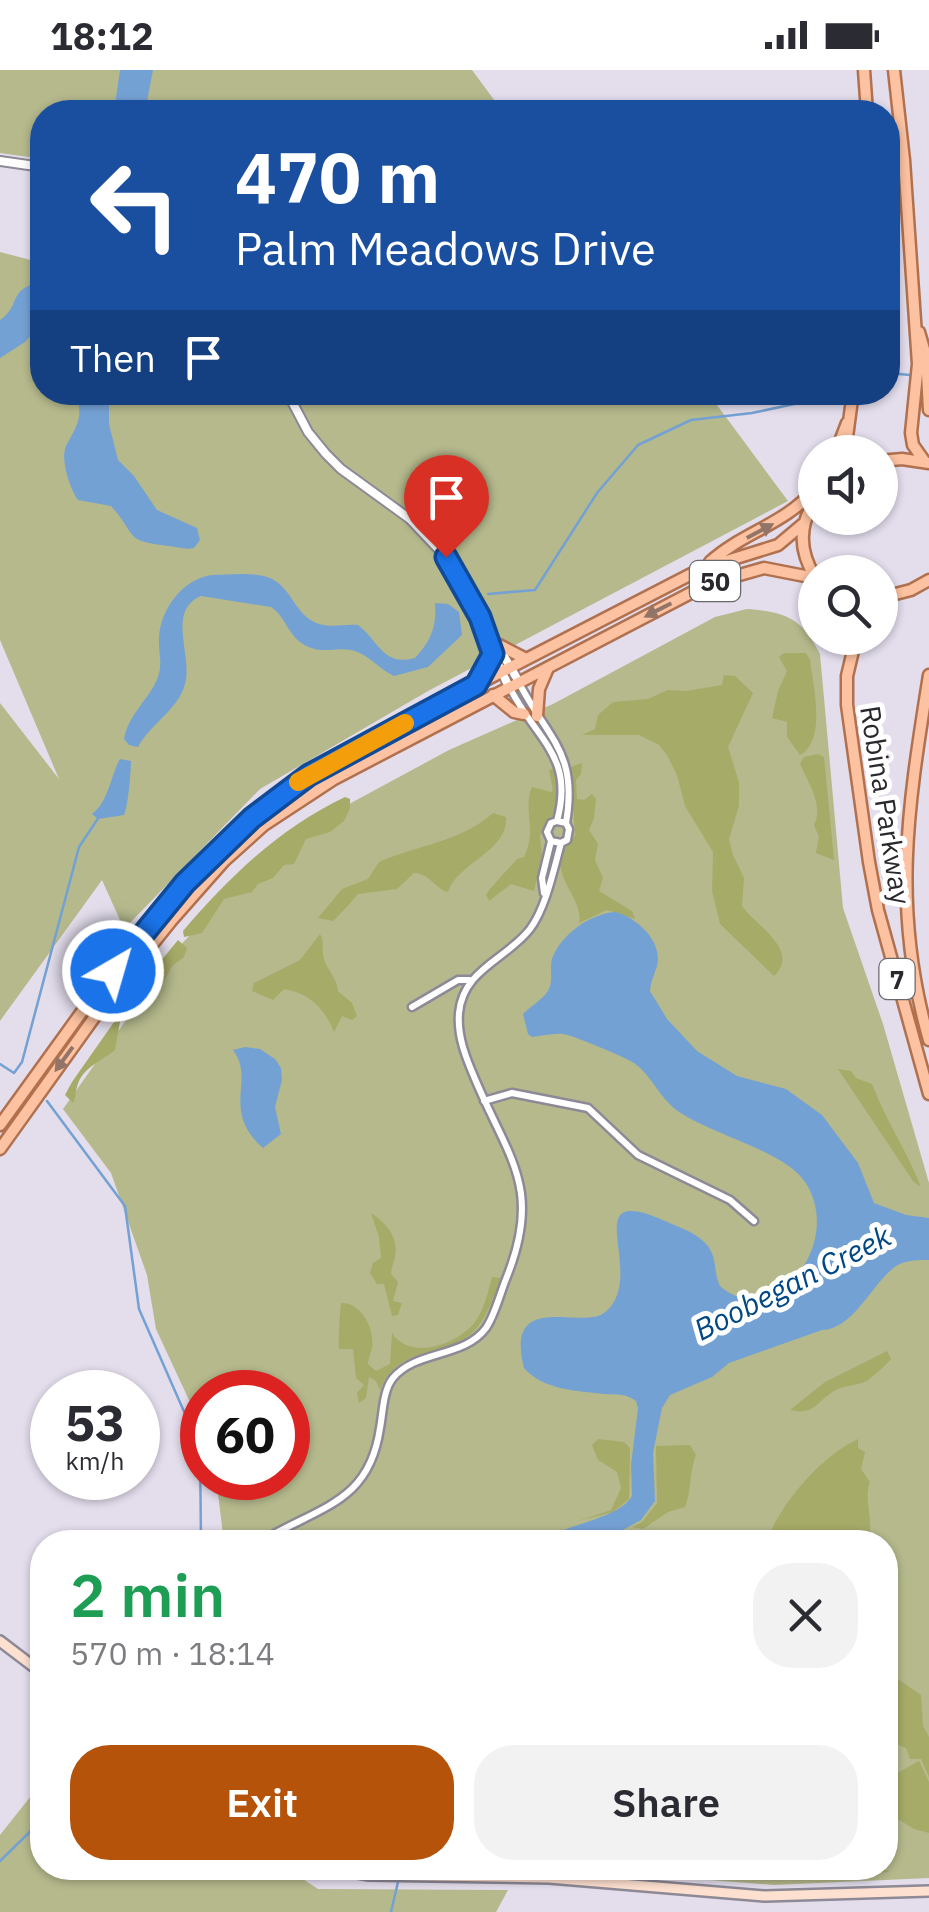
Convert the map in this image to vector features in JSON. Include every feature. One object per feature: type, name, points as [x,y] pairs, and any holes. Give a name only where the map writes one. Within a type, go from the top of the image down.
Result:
[{"type":"main road","points":[[864,70],[866,100]]},
{"type":"main road","points":[[894,70],[897,100]]},
{"type":"main road","points":[[900,124],[918,377],[911,434],[913,445],[927,462]]},
{"type":"main road","points":[[916,322],[925,346],[929,410]]},
{"type":"main road","points":[[848,435],[852,405]]},
{"type":"main road","points":[[843,435],[852,414]]},
{"type":"main road","points":[[898,462],[927,462]]},
{"type":"main road","points":[[702,569],[720,552],[780,520],[798,504]]},
{"type":"main road","name":"50","points":[[0,1125],[132,946],[185,883],[230,836],[309,775],[702,569],[778,545],[798,529]]},
{"type":"main road","name":"50","points":[[0,1149],[101,1008],[170,921],[245,841],[286,808],[334,778],[492,695],[732,574],[773,568],[798,574]]},
{"type":"main road","points":[[898,595],[929,580]]},
{"type":"main road","points":[[476,685],[496,650],[526,659]]},
{"type":"main road","name":"Robina Parkway","points":[[852,655],[847,705],[869,862],[878,910],[929,1094]]},
{"type":"main road","points":[[538,716],[540,689],[548,666]]},
{"type":"main road","name":"Robina Parkway","points":[[929,674],[908,809],[904,874],[909,954],[929,1040]]},
{"type":"main road","points":[[492,695],[514,712],[524,714]]},
{"type":"main road","points":[[0,1641],[30,1664]]},
{"type":"main road","points":[[573,1880],[765,1896],[929,1891]]},
{"type":"street","points":[[0,161],[30,165]]},
{"type":"street","points":[[294,405],[326,454],[430,536],[452,566],[514,684],[568,764],[570,784],[561,822]]},
{"type":"street","points":[[282,1530],[344,1498],[364,1478],[373,1462],[390,1380],[407,1365],[472,1340],[486,1328],[522,1231],[524,1206],[519,1175],[484,1101],[459,1034],[459,1010],[470,980],[534,924],[551,881],[560,843],[570,833],[561,822],[559,764],[524,714],[514,684]]},
{"type":"street","points":[[544,894],[542,878],[551,841],[547,829],[561,822]]},
{"type":"street","points":[[551,841],[560,843]]},
{"type":"street","points":[[412,1007],[458,980],[470,980]]},
{"type":"street","points":[[484,1101],[512,1093],[588,1108],[638,1155],[730,1200],[754,1221]]},
{"type":"green space","points":[[0,70],[472,70],[494,100],[30,100],[30,157],[0,153]]},
{"type":"green space","points":[[0,252],[30,260],[30,405],[717,405],[788,501],[428,691],[260,789],[124,929],[102,880],[0,1021],[0,703],[59,779],[0,640]]},
{"type":"green space","points":[[747,609],[791,619],[798,624],[798,655],[820,655],[843,908],[883,1024],[929,1183],[929,1878],[898,1879],[898,1530],[222,1530],[219,1500],[310,1500],[310,1370],[180,1370],[180,1381],[156,1329],[147,1275],[111,1173],[63,1109],[175,951],[244,877],[327,816],[449,750],[553,704],[715,617]]},
{"type":"green space","points":[[798,653],[810,660],[816,725],[808,748],[800,755],[787,737],[787,722],[772,718],[787,671],[779,657]]},
{"type":"green space","points":[[724,675],[735,676],[753,693],[728,747],[739,782],[739,806],[729,839],[744,878],[742,906],[773,939],[782,957],[774,976],[720,924],[712,891],[713,852],[685,806],[667,755],[659,745],[639,735],[582,735],[595,729],[598,715],[613,702],[648,699],[668,690],[722,685]]},
{"type":"green space","points":[[804,757],[824,757],[834,860],[816,853],[816,802],[800,764]]},
{"type":"green space","points":[[582,763],[576,780],[577,799],[584,800],[592,794],[596,799],[589,830],[598,844],[595,860],[603,878],[599,891],[632,911],[635,919],[607,910],[579,923],[577,905],[563,877],[561,858],[575,835],[571,767]]},
{"type":"green space","points":[[556,768],[560,794],[557,810],[540,836],[542,856],[534,891],[511,884],[489,901],[489,890],[517,859],[524,857],[528,847],[532,787],[551,792],[549,770]]},
{"type":"green space","points":[[345,797],[350,799],[350,808],[344,821],[330,832],[306,839],[294,864],[284,865],[252,892],[224,899],[202,933],[184,937],[183,931],[257,855],[299,823]]},
{"type":"green space","points":[[493,813],[506,817],[505,829],[491,848],[461,873],[448,892],[414,873],[397,889],[358,894],[333,921],[318,918],[342,889],[368,879],[379,862],[467,831]]},
{"type":"green space","points":[[320,934],[324,959],[338,991],[352,1003],[357,1016],[352,1020],[342,1016],[334,1032],[321,1009],[302,994],[284,989],[273,1000],[252,991],[254,983],[300,960]]},
{"type":"green space","points":[[178,940],[187,948],[184,957],[172,966],[163,983],[131,1000],[121,1016],[115,1050],[83,1074],[73,1103],[65,1095],[72,1082],[133,995]]},
{"type":"green space","points":[[838,1069],[851,1071],[856,1078],[872,1084],[921,1187],[913,1181]]},
{"type":"green space","points":[[371,1213],[386,1226],[395,1243],[391,1274],[398,1282],[393,1301],[402,1303],[398,1315],[392,1316],[384,1284],[377,1284],[370,1273],[373,1263],[381,1258]]},
{"type":"green space","points":[[492,1277],[501,1278],[486,1315],[471,1334],[460,1342],[409,1359],[388,1376],[380,1390],[369,1377],[366,1398],[359,1403],[357,1393],[364,1385],[356,1378],[353,1349],[339,1349],[341,1303],[355,1307],[369,1325],[372,1347],[368,1364],[376,1371],[390,1364],[392,1333],[400,1342],[421,1348],[446,1343],[467,1330],[481,1312]]},
{"type":"green space","points":[[887,1351],[891,1359],[868,1380],[835,1390],[809,1410],[790,1410],[825,1382]]},
{"type":"green space","points":[[598,1439],[624,1442],[630,1448],[629,1499],[613,1512],[578,1521],[611,1510],[621,1488],[617,1472],[598,1460],[592,1445]]},
{"type":"green space","points":[[858,1439],[858,1448],[865,1452],[861,1469],[870,1482],[870,1530],[772,1530],[803,1483]]},
{"type":"green space","points":[[690,1445],[696,1455],[685,1507],[668,1512],[643,1529],[632,1527],[642,1522],[657,1503],[656,1446]]},
{"type":"green space","points":[[898,1679],[921,1695],[923,1726],[929,1737],[929,1777],[921,1759],[910,1759],[906,1748],[898,1745]]},
{"type":"green space","points":[[919,1761],[929,1782],[929,1833],[898,1819],[898,1773]]},
{"type":"green space","points":[[30,1797],[30,1880],[304,1880],[318,1889],[508,1890],[496,1912],[0,1912],[0,1835]]},
{"type":"green space","points":[[710,1880],[885,1880],[774,1885]]},
{"type":"water","points":[[120,70],[153,70],[147,100],[116,100]]},
{"type":"water","points":[[30,286],[30,336],[0,358],[0,320]]},
{"type":"water","points":[[78,405],[109,405],[109,424],[118,460],[157,510],[197,528],[200,540],[194,548],[144,542],[133,535],[111,506],[78,500],[64,458],[79,415]]},
{"type":"water","points":[[212,575],[267,577],[282,587],[311,620],[329,626],[358,625],[382,651],[396,659],[415,658],[425,645],[434,626],[435,603],[448,604],[459,612],[462,635],[428,667],[394,676],[357,652],[315,649],[303,644],[271,607],[201,596],[185,612],[187,673],[182,693],[138,747],[129,745],[124,739],[127,730],[159,672],[159,637],[164,616],[183,589]]},
{"type":"water","points":[[120,759],[131,761],[124,815],[98,819],[92,814],[106,796]]},
{"type":"water","name":"Boobegan Creek","points":[[615,912],[630,918],[650,936],[658,959],[650,991],[667,1019],[697,1051],[737,1076],[786,1089],[822,1115],[858,1163],[874,1203],[906,1215],[929,1218],[929,1260],[896,1266],[853,1314],[833,1328],[729,1363],[712,1377],[670,1395],[662,1408],[653,1453],[655,1501],[641,1520],[623,1530],[564,1530],[615,1510],[632,1496],[631,1465],[638,1408],[636,1401],[625,1396],[572,1390],[532,1375],[524,1368],[521,1344],[525,1328],[534,1320],[548,1317],[593,1317],[604,1313],[616,1297],[620,1278],[617,1223],[623,1213],[638,1212],[700,1238],[713,1256],[720,1286],[739,1297],[759,1298],[779,1291],[809,1257],[816,1234],[816,1210],[807,1185],[783,1162],[675,1109],[629,1060],[568,1035],[528,1034],[523,1014],[548,991],[556,950],[586,921]]},
{"type":"water","points":[[260,1049],[281,1068],[275,1107],[281,1134],[263,1148],[243,1121],[241,1073],[233,1050]]},
{"type":"waterway","points":[[900,374],[910,375]]},
{"type":"waterway","points":[[488,594],[535,590],[597,493],[638,445],[691,420],[789,405]]},
{"type":"waterway","points":[[0,1064],[14,1073],[22,1062],[79,847],[99,817]]},
{"type":"waterway","points":[[47,1101],[125,1206],[139,1309],[200,1448],[201,1530]]},
{"type":"waterway","points":[[0,1861],[30,1832]]},
{"type":"waterway","points":[[391,1912],[398,1882]]},
{"type":"slow traffic","points":[[298,782],[405,723]]},
{"type":"route","points":[[113,971],[206,860],[270,802],[327,764],[476,685],[493,654],[480,617],[446,557]]}]
